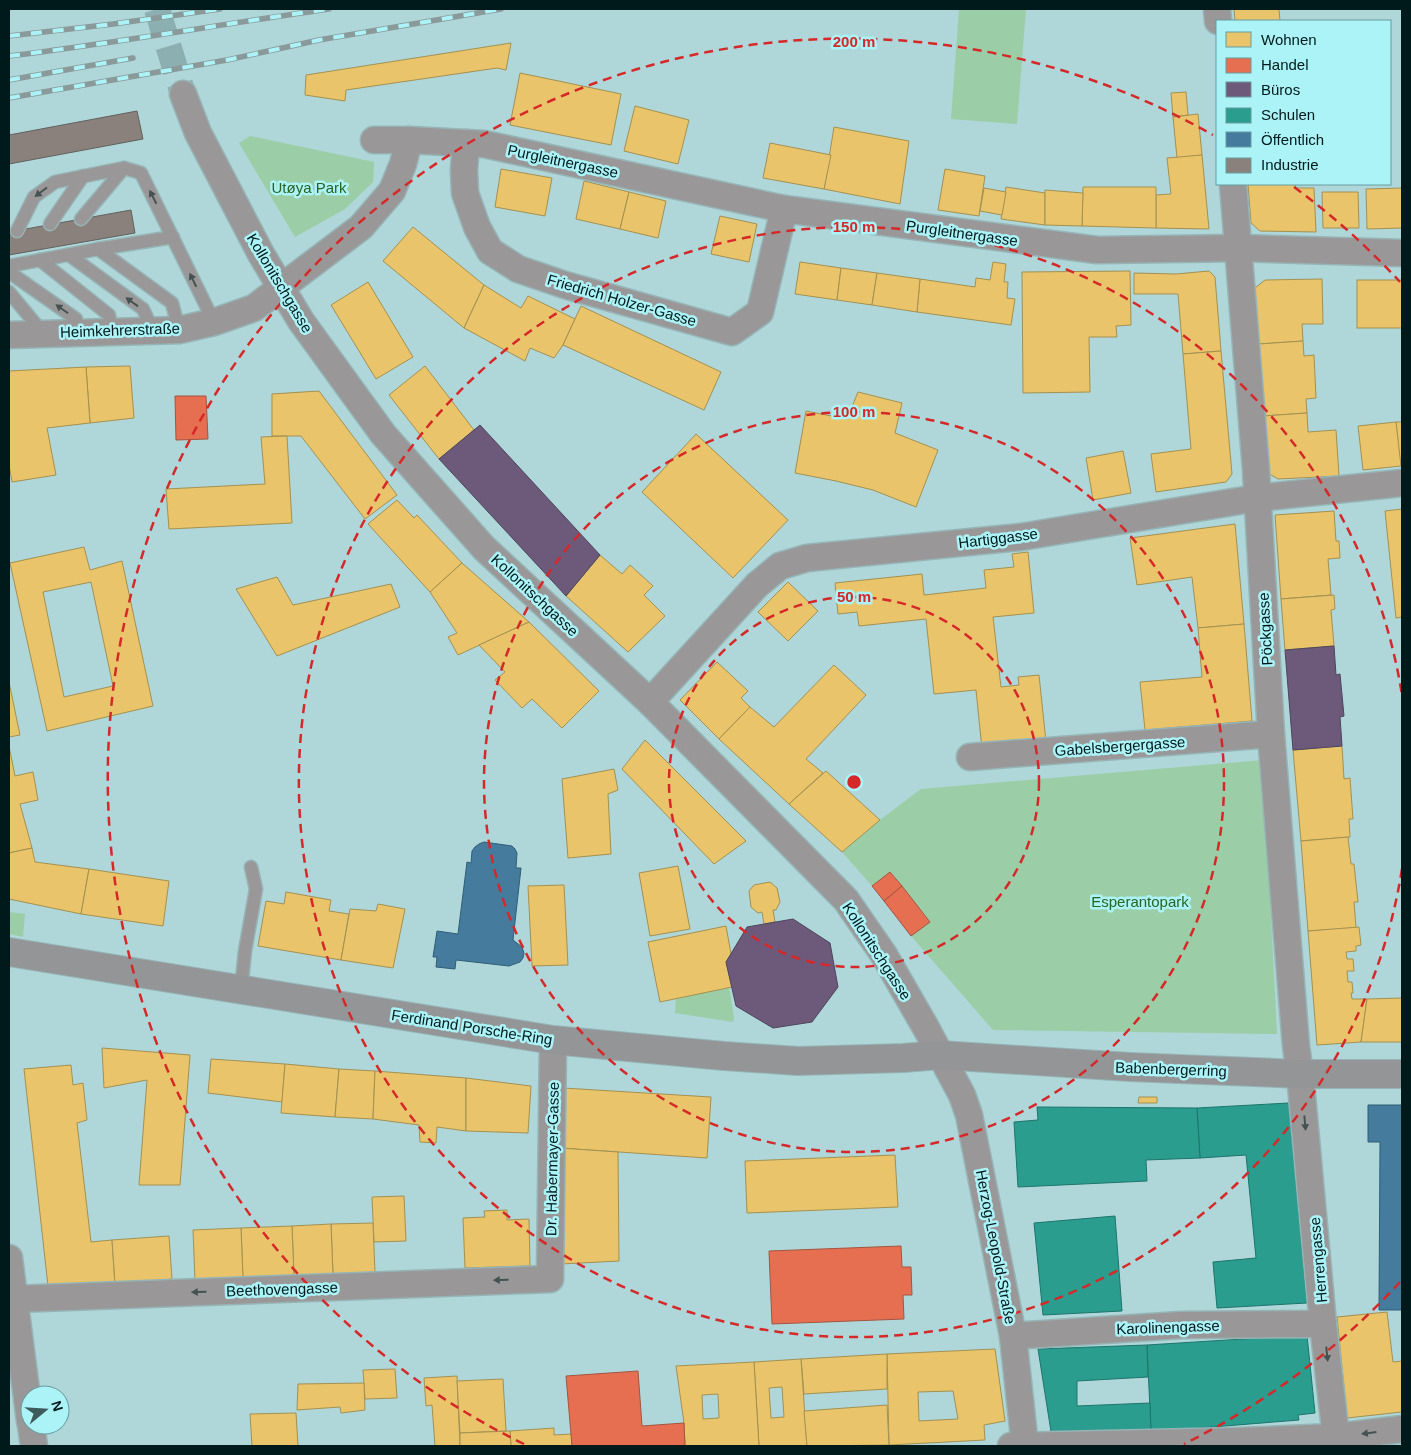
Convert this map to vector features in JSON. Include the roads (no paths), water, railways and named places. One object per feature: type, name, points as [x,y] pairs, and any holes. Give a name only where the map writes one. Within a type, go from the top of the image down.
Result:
[{"type":"street","name":"Kollonitschgasse","points":[[183,94],[198,133],[261,254],[301,322],[383,434],[484,548],[650,702],[846,900],[884,955],[940,1055]]},
{"type":"street","name":"Purgleitnergasse","points":[[374,140],[484,144],[784,209],[1097,250],[1239,248],[1402,253]]},
{"type":"street","points":[[282,288],[361,227],[380,205],[392,191],[403,164],[409,140]]},
{"type":"street","name":"Friedrich Holzer-Gasse","points":[[466,143],[465,193],[477,227],[490,251],[518,269],[555,282],[732,332],[760,312],[784,209]]},
{"type":"street","name":"Pöckgasse","points":[[1233,185],[1257,498],[1271,734],[1296,1046],[1300,1074]]},
{"type":"street","name":"Heimkehrerstraße","points":[[9,335],[179,330],[214,322],[254,308],[282,288]]},
{"type":"street","name":"Hartiggasse","points":[[650,702],[757,586],[780,566],[807,558],[1021,537],[1257,498],[1402,483]]},
{"type":"street","name":"Gabelsbergergasse","points":[[970,758],[1271,734]]},
{"type":"street","name":"Ferdinand Porsche-Ring","points":[[9,952],[553,1040],[798,1061],[940,1055]]},
{"type":"street","name":"Dr. Habermayer-Gasse","points":[[550,1278],[553,1040]]},
{"type":"street","name":"Babenbergerring","points":[[940,1055],[1130,1067],[1300,1074],[1402,1074]]},
{"type":"street","name":"Herzog-Leopold-Straße","points":[[940,1055],[962,1095],[969,1115],[1014,1336],[1020,1446]]},
{"type":"street","name":"Herrengasse","points":[[1300,1074],[1336,1442]]},
{"type":"street","points":[[9,1258],[11,1297],[24,1385]]},
{"type":"street","name":"Beethovengasse","points":[[11,1297],[550,1278]]},
{"type":"street","name":"Karolinengasse","points":[[1014,1336],[1181,1324],[1323,1324]]},
{"type":"street","points":[[1020,1446],[1240,1441],[1336,1442],[1402,1429]]},
{"type":"lane","points":[[81,219],[124,168]]},
{"type":"lane","points":[[17,231],[34,196],[55,182],[124,168],[141,173],[214,322]]},
{"type":"lane","points":[[50,224],[83,176]]},
{"type":"lane","points":[[9,266],[65,252],[98,249],[173,237]]},
{"type":"lane","points":[[98,249],[172,303],[179,330]]},
{"type":"lane","points":[[65,252],[143,309],[153,331]]},
{"type":"lane","points":[[37,258],[109,315],[112,332]]},
{"type":"lane","points":[[9,272],[76,319],[78,332]]},
{"type":"lane","points":[[9,292],[43,333]]},
{"type":"lane","points":[[241,990],[245,951],[256,889],[251,867]]},
{"type":"tunnel","points":[[157,9],[183,94]]},
{"type":"railway","points":[[9,36],[220,9]]},
{"type":"railway","points":[[9,56],[329,9]]},
{"type":"railway","points":[[9,98],[227,60],[319,40],[501,9]]},
{"type":"railway","points":[[9,80],[133,58]]},
{"type":"park label","name":"Utøya Park","points":[[309,187]]},
{"type":"park label","name":"Esperantopark","points":[[1140,901]]}]
